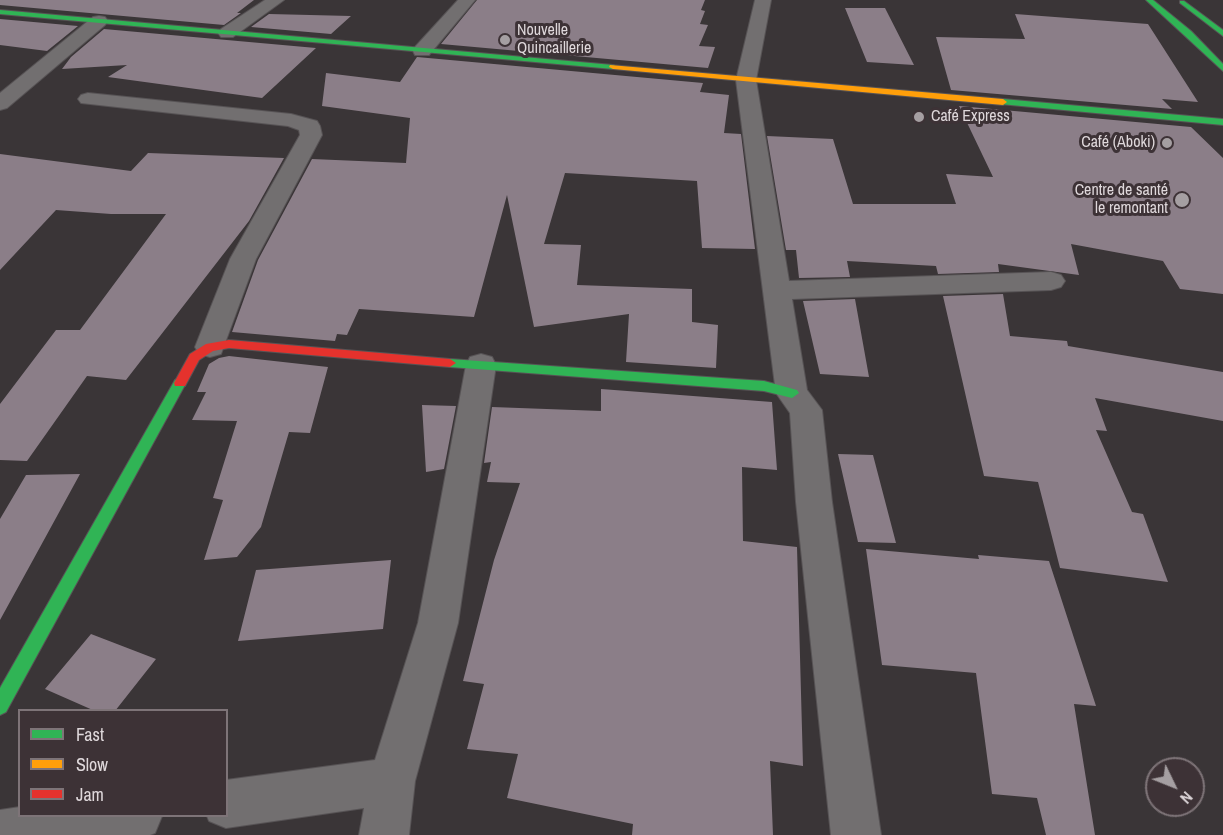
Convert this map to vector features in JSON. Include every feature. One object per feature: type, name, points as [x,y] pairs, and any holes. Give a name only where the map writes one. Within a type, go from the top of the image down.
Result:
[{"type":"street","points":[[226,33],[276,0]]},
{"type":"street","points":[[422,51],[467,0]]},
{"type":"street","points":[[763,0],[746,80],[792,393],[806,410],[814,502],[856,835]]},
{"type":"street","points":[[1149,0],[1188,33],[1223,69]]},
{"type":"street","points":[[1180,0],[1223,34]]},
{"type":"street","points":[[0,12],[1223,122]]},
{"type":"street","points":[[0,104],[99,21]]},
{"type":"street","points":[[88,99],[291,120],[309,126],[311,135],[243,259],[210,347]]},
{"type":"street","points":[[777,290],[1051,281]]},
{"type":"street","points":[[0,706],[194,357],[210,347],[229,344],[354,356],[764,386],[792,393]]},
{"type":"street","points":[[384,835],[392,781],[438,623],[481,365]]},
{"type":"street","points":[[228,804],[392,781]]},
{"type":"street","points":[[0,834],[130,817]]},
{"type":"building","points":[[0,0],[254,0],[224,25],[0,5]]},
{"type":"building","points":[[477,0],[705,0],[701,10],[705,11],[700,24],[708,25],[699,46],[715,47],[708,68],[441,44]]},
{"type":"building","points":[[845,8],[885,8],[914,65],[867,62]]},
{"type":"building","points":[[269,14],[351,16],[331,34],[251,27]]},
{"type":"building","points":[[1015,14],[1148,24],[1198,102],[1162,99],[1172,109],[951,90],[936,37],[1025,39]]},
{"type":"building","points":[[0,19],[78,26],[47,51],[0,45]]},
{"type":"building","points":[[104,29],[316,48],[262,98],[108,77],[127,65],[62,69],[71,57]]},
{"type":"building","points":[[417,57],[703,83],[700,92],[729,95],[724,133],[741,134],[755,249],[702,248],[697,181],[565,173],[544,244],[581,245],[577,285],[692,289],[692,322],[718,325],[716,368],[626,362],[629,314],[534,327],[507,195],[474,317],[359,309],[347,335],[337,334],[335,341],[232,332],[258,260],[312,159],[406,163],[410,118],[322,106],[326,73],[400,82]]},
{"type":"building","points":[[959,106],[1191,127],[1223,158],[1223,294],[1180,289],[1163,261],[1071,244],[1079,275],[998,264],[999,272],[938,274],[936,266],[847,261],[850,277],[799,278],[796,250],[786,250],[767,136],[833,139],[853,204],[956,204],[946,174],[993,177]]},
{"type":"building","points":[[148,153],[284,158],[249,221],[126,380],[87,376],[27,461],[0,460],[0,404],[56,330],[80,330],[166,214],[111,214],[56,210],[0,270],[0,154],[131,171]]},
{"type":"building","points":[[1003,294],[1010,336],[1067,341],[1068,346],[1223,372],[1223,421],[1095,398],[1107,431],[1096,430],[1132,512],[1143,514],[1168,582],[1060,568],[1038,482],[984,476],[943,296]]},
{"type":"building","points":[[855,299],[869,377],[820,374],[803,301]]},
{"type":"building","points":[[229,356],[328,367],[310,433],[289,432],[261,527],[237,557],[204,560],[223,500],[213,498],[237,421],[192,420],[206,392],[197,392],[209,364],[219,358]]},
{"type":"building","points":[[601,389],[772,402],[777,470],[742,467],[743,541],[797,547],[803,766],[770,761],[773,835],[632,835],[633,824],[507,798],[518,754],[467,749],[484,684],[463,681],[494,560],[520,483],[487,482],[491,462],[484,463],[492,407],[601,411]]},
{"type":"building","points":[[422,405],[456,406],[444,469],[426,472]]},
{"type":"building","points":[[838,454],[873,455],[896,543],[858,542]]},
{"type":"building","points":[[80,474],[0,620],[0,519],[26,475]]},
{"type":"building","points":[[866,549],[979,559],[978,555],[1049,561],[1096,706],[1074,704],[1095,835],[1046,835],[1037,798],[992,794],[976,673],[882,665]]},
{"type":"building","points":[[391,560],[383,629],[238,641],[256,570]]},
{"type":"building","points":[[91,634],[156,659],[117,709],[90,709],[45,689]]},
{"type":"traffic: fast","points":[[1149,0],[1188,33],[1223,69]]},
{"type":"traffic: fast","points":[[1182,2],[1223,34]]},
{"type":"traffic: fast","points":[[0,12],[613,67]]},
{"type":"traffic: fast","points":[[1003,102],[1223,122]]},
{"type":"traffic: fast","points":[[450,363],[764,386],[792,393]]},
{"type":"traffic: fast","points":[[0,706],[180,383]]},
{"type":"traffic: slow","points":[[613,67],[1003,102]]},
{"type":"traffic: jam","points":[[180,383],[194,357],[210,347],[229,344],[450,363]]},
{"type":"place","name":"Nouvelle Quincaillerie","points":[[505,40]]},
{"type":"place","name":"Café Express","points":[[919,117]]},
{"type":"place","name":"Café (Aboki)","points":[[1167,143]]},
{"type":"place","name":"Centre de santé le remontant","points":[[1182,200]]}]
